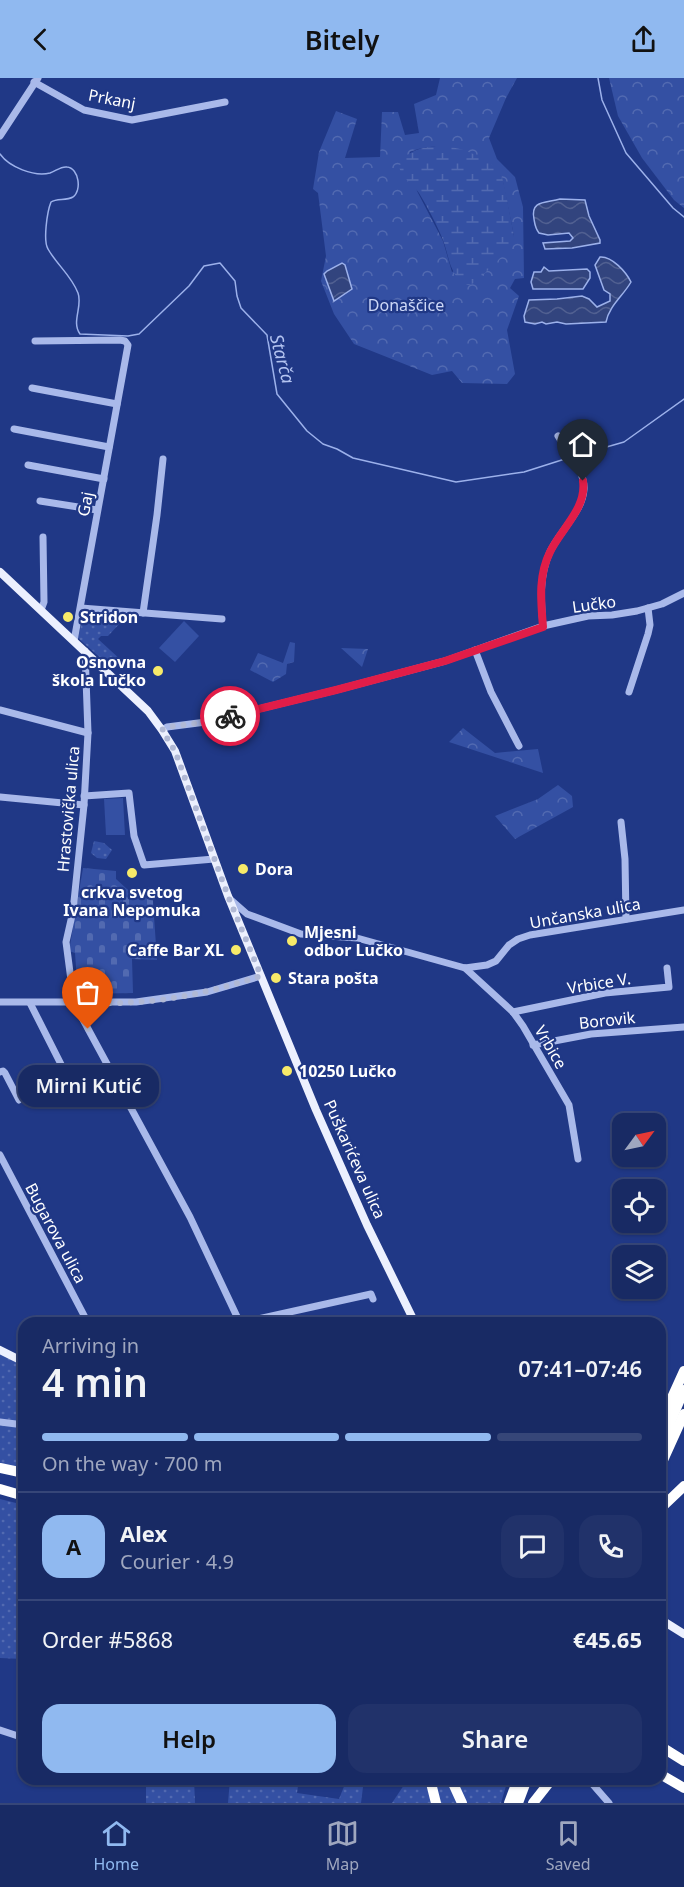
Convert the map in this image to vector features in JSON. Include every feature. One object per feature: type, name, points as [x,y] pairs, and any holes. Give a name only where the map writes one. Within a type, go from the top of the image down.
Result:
[{"type":"highway","points":[[666,1411],[684,1371]]},
{"type":"highway","points":[[666,1432],[684,1390]]},
{"type":"highway","points":[[666,1454],[684,1414]]},
{"type":"highway","points":[[0,1468],[18,1472]]},
{"type":"highway","points":[[0,1474],[18,1478]]},
{"type":"highway","points":[[0,1484],[18,1488]]},
{"type":"highway","points":[[666,1504],[684,1486]]},
{"type":"highway","points":[[0,1489],[18,1494]]},
{"type":"highway","points":[[666,1750],[684,1761]]},
{"type":"highway","points":[[666,1758],[684,1768]]},
{"type":"highway","points":[[666,1771],[684,1788]]},
{"type":"highway","points":[[679,1781],[684,1796]]},
{"type":"highway","points":[[432,1785],[436,1803]]},
{"type":"highway","points":[[454,1785],[462,1803]]},
{"type":"highway","points":[[504,1803],[509,1785]]},
{"type":"highway","points":[[509,1803],[516,1785]]},
{"type":"highway","points":[[518,1803],[525,1785]]},
{"type":"highway","points":[[533,1803],[547,1785]]},
{"type":"main road","name":"Puškarićeva ulica","points":[[0,572],[148,711],[175,751],[213,859],[335,1155],[412,1317]]},
{"type":"main road","points":[[0,1350],[18,1359]]},
{"type":"main road","points":[[666,1623],[684,1634]]},
{"type":"street","name":"Prkanj","points":[[0,136],[36,80],[84,110],[132,120],[225,102]]},
{"type":"street","name":"Gaj","points":[[35,341],[120,340],[127,343],[128,348],[74,641]]},
{"type":"street","points":[[32,388],[117,404]]},
{"type":"street","points":[[14,429],[109,447]]},
{"type":"street","points":[[543,627],[540,587],[549,553],[575,513],[584,490],[580,472],[558,436]]},
{"type":"street","points":[[143,613],[164,459]]},
{"type":"street","points":[[28,465],[104,479]]},
{"type":"street","points":[[40,501],[97,510]]},
{"type":"street","points":[[41,610],[44,602],[43,537]]},
{"type":"street","name":"Lučko","points":[[162,730],[167,727],[206,722],[336,690],[445,661],[543,627],[588,616],[612,615],[648,608],[684,593]]},
{"type":"street","points":[[81,608],[222,619]]},
{"type":"street","points":[[629,692],[648,634],[648,608]]},
{"type":"street","points":[[475,650],[491,692],[519,746]]},
{"type":"street","name":"Hrastovička ulica","points":[[85,651],[88,733],[84,805],[73,910],[66,942],[74,1003],[190,1217],[237,1317]]},
{"type":"street","points":[[0,710],[88,733]]},
{"type":"street","points":[[84,796],[129,793],[134,836],[144,865],[213,859]]},
{"type":"street","points":[[0,797],[84,805]]},
{"type":"street","points":[[621,822],[625,859],[626,919]]},
{"type":"street","name":"Unčanska ulica","points":[[228,896],[240,910],[301,934],[357,938],[465,968],[487,965],[496,961],[509,945],[530,935],[684,910]]},
{"type":"street","points":[[241,925],[245,919],[255,917]]},
{"type":"street","name":"Vrbice","points":[[465,968],[513,1012],[569,1105],[578,1159]]},
{"type":"street","name":"Vrbice V.","points":[[513,1012],[605,993],[669,987],[667,968]]},
{"type":"street","points":[[0,1002],[136,1002],[183,997],[261,976]]},
{"type":"street","points":[[30,1003],[71,1084]]},
{"type":"street","name":"Borovik","points":[[533,1045],[591,1034],[684,1028]]},
{"type":"street","points":[[0,1072],[5,1073],[19,1100]]},
{"type":"street","name":"Bugarova ulica","points":[[0,1155],[85,1317]]},
{"type":"street","points":[[267,1317],[371,1294],[372,1299]]},
{"type":"street","points":[[0,1422],[18,1424]]},
{"type":"street","points":[[0,1730],[18,1736]]},
{"type":"street","points":[[593,1785],[609,1803]]},
{"type":"green space","name":"Donaščice","points":[[440,78],[517,78],[489,138],[497,159],[515,177],[523,207],[524,278],[515,279],[510,288],[519,296],[507,330],[515,374],[507,384],[462,383],[452,371],[432,375],[354,344],[334,314],[321,281],[326,256],[318,193],[313,189],[319,152],[336,111],[357,119],[345,158],[380,157],[382,112],[398,112],[405,135],[419,133],[414,104],[436,95]],"holes":[[[436,146],[472,155],[502,177],[514,236],[452,272],[443,241],[417,191],[410,152]]]},
{"type":"green space","points":[[609,78],[684,78],[684,208],[674,200],[642,158],[618,116]]},
{"type":"green space","points":[[436,146],[464,150],[489,161],[502,177],[505,189],[514,236],[510,248],[476,282],[469,285],[462,284],[454,273],[432,216],[419,193],[405,178],[399,167],[410,153]]},
{"type":"green space","points":[[84,613],[122,621],[108,636],[101,636],[98,639],[122,661],[114,670],[78,638]]},
{"type":"green space","points":[[184,621],[199,636],[175,662],[159,648]]},
{"type":"green space","points":[[290,642],[295,643],[294,662],[287,664],[286,674],[273,682],[250,670],[258,653],[283,663]]},
{"type":"green space","points":[[341,648],[368,649],[362,667]]},
{"type":"green space","points":[[463,728],[495,753],[538,749],[543,773],[449,742]]},
{"type":"green space","points":[[558,785],[572,796],[573,807],[515,839],[495,816],[538,799]]},
{"type":"green space","points":[[123,798],[125,835],[106,835],[104,799]]},
{"type":"green space","points":[[94,841],[104,843],[112,850],[106,859],[97,858],[91,853]]},
{"type":"green space","points":[[83,868],[116,871],[116,879],[135,894],[143,888],[152,887],[157,960],[132,959],[133,993],[78,994],[75,953],[69,951]]},
{"type":"green space","points":[[0,1353],[18,1363],[18,1422],[0,1420]]},
{"type":"green space","points":[[0,1424],[18,1426],[18,1468],[0,1464]]},
{"type":"green space","points":[[0,1499],[18,1504],[18,1659],[0,1658]]},
{"type":"green space","points":[[146,1785],[194,1785],[195,1803],[146,1803]]},
{"type":"green space","points":[[230,1785],[298,1785],[297,1793],[339,1799],[345,1785],[363,1785],[361,1803],[228,1803]]},
{"type":"green space","points":[[404,1785],[426,1785],[432,1803],[392,1803]]},
{"type":"green space","points":[[434,1785],[451,1785],[459,1803],[439,1803]]},
{"type":"green space","points":[[457,1785],[506,1785],[501,1803],[465,1803]]},
{"type":"water","points":[[560,199],[585,200],[600,243],[572,248],[545,249],[543,243],[570,241],[573,238],[569,233],[548,235],[539,233],[535,226],[534,208],[540,203]]},
{"type":"water","points":[[600,257],[614,262],[631,282],[613,306],[606,322],[546,324],[542,322],[535,324],[525,322],[524,316],[529,300],[582,296],[597,307],[610,301],[610,294],[604,290],[595,265]]},
{"type":"water","points":[[342,263],[345,265],[352,289],[334,301],[324,274]]},
{"type":"water","points":[[544,267],[549,271],[587,269],[590,272],[590,278],[583,289],[533,289],[531,282],[534,272],[541,272]]},
{"type":"waterway","points":[[598,78],[602,100],[626,153],[673,208],[684,217]]},
{"type":"waterway","name":"Starča","points":[[0,154],[16,167],[37,174],[50,173],[67,167],[77,175],[76,194],[67,199],[51,202],[46,240],[48,249],[72,281],[78,293],[77,324],[80,334],[128,336],[139,334],[189,286],[204,266],[220,263],[235,281],[241,308],[267,335],[277,394],[307,431],[323,444],[353,458],[456,482],[524,472],[568,458]]},
{"type":"waterway","name":"Starča","points":[[575,456],[624,442],[684,399]]},
{"type":"way so far","points":[[88,1029],[74,1003],[136,1002],[183,997],[261,976],[213,859],[175,751],[162,730],[167,727],[230,716]]},
{"type":"place","name":"Stridon","points":[[68,617]]},
{"type":"place","name":"Osnovna škola Lučko","points":[[158,671]]},
{"type":"place","name":"Dora","points":[[243,869]]},
{"type":"place","name":"crkva svetog Ivana Nepomuka","points":[[132,873]]},
{"type":"place","name":"Mjesni odbor Lučko","points":[[292,941]]},
{"type":"place","name":"Caffe Bar XL","points":[[236,950]]},
{"type":"place","name":"Stara pošta","points":[[276,978]]},
{"type":"place","name":"Mirni Kutić","points":[[88,1029]]},
{"type":"place","name":"10250 Lučko","points":[[287,1071]]},
{"type":"route","points":[[230,716],[445,661],[543,627],[540,587],[549,553],[579,505],[584,490],[583,481]]}]
